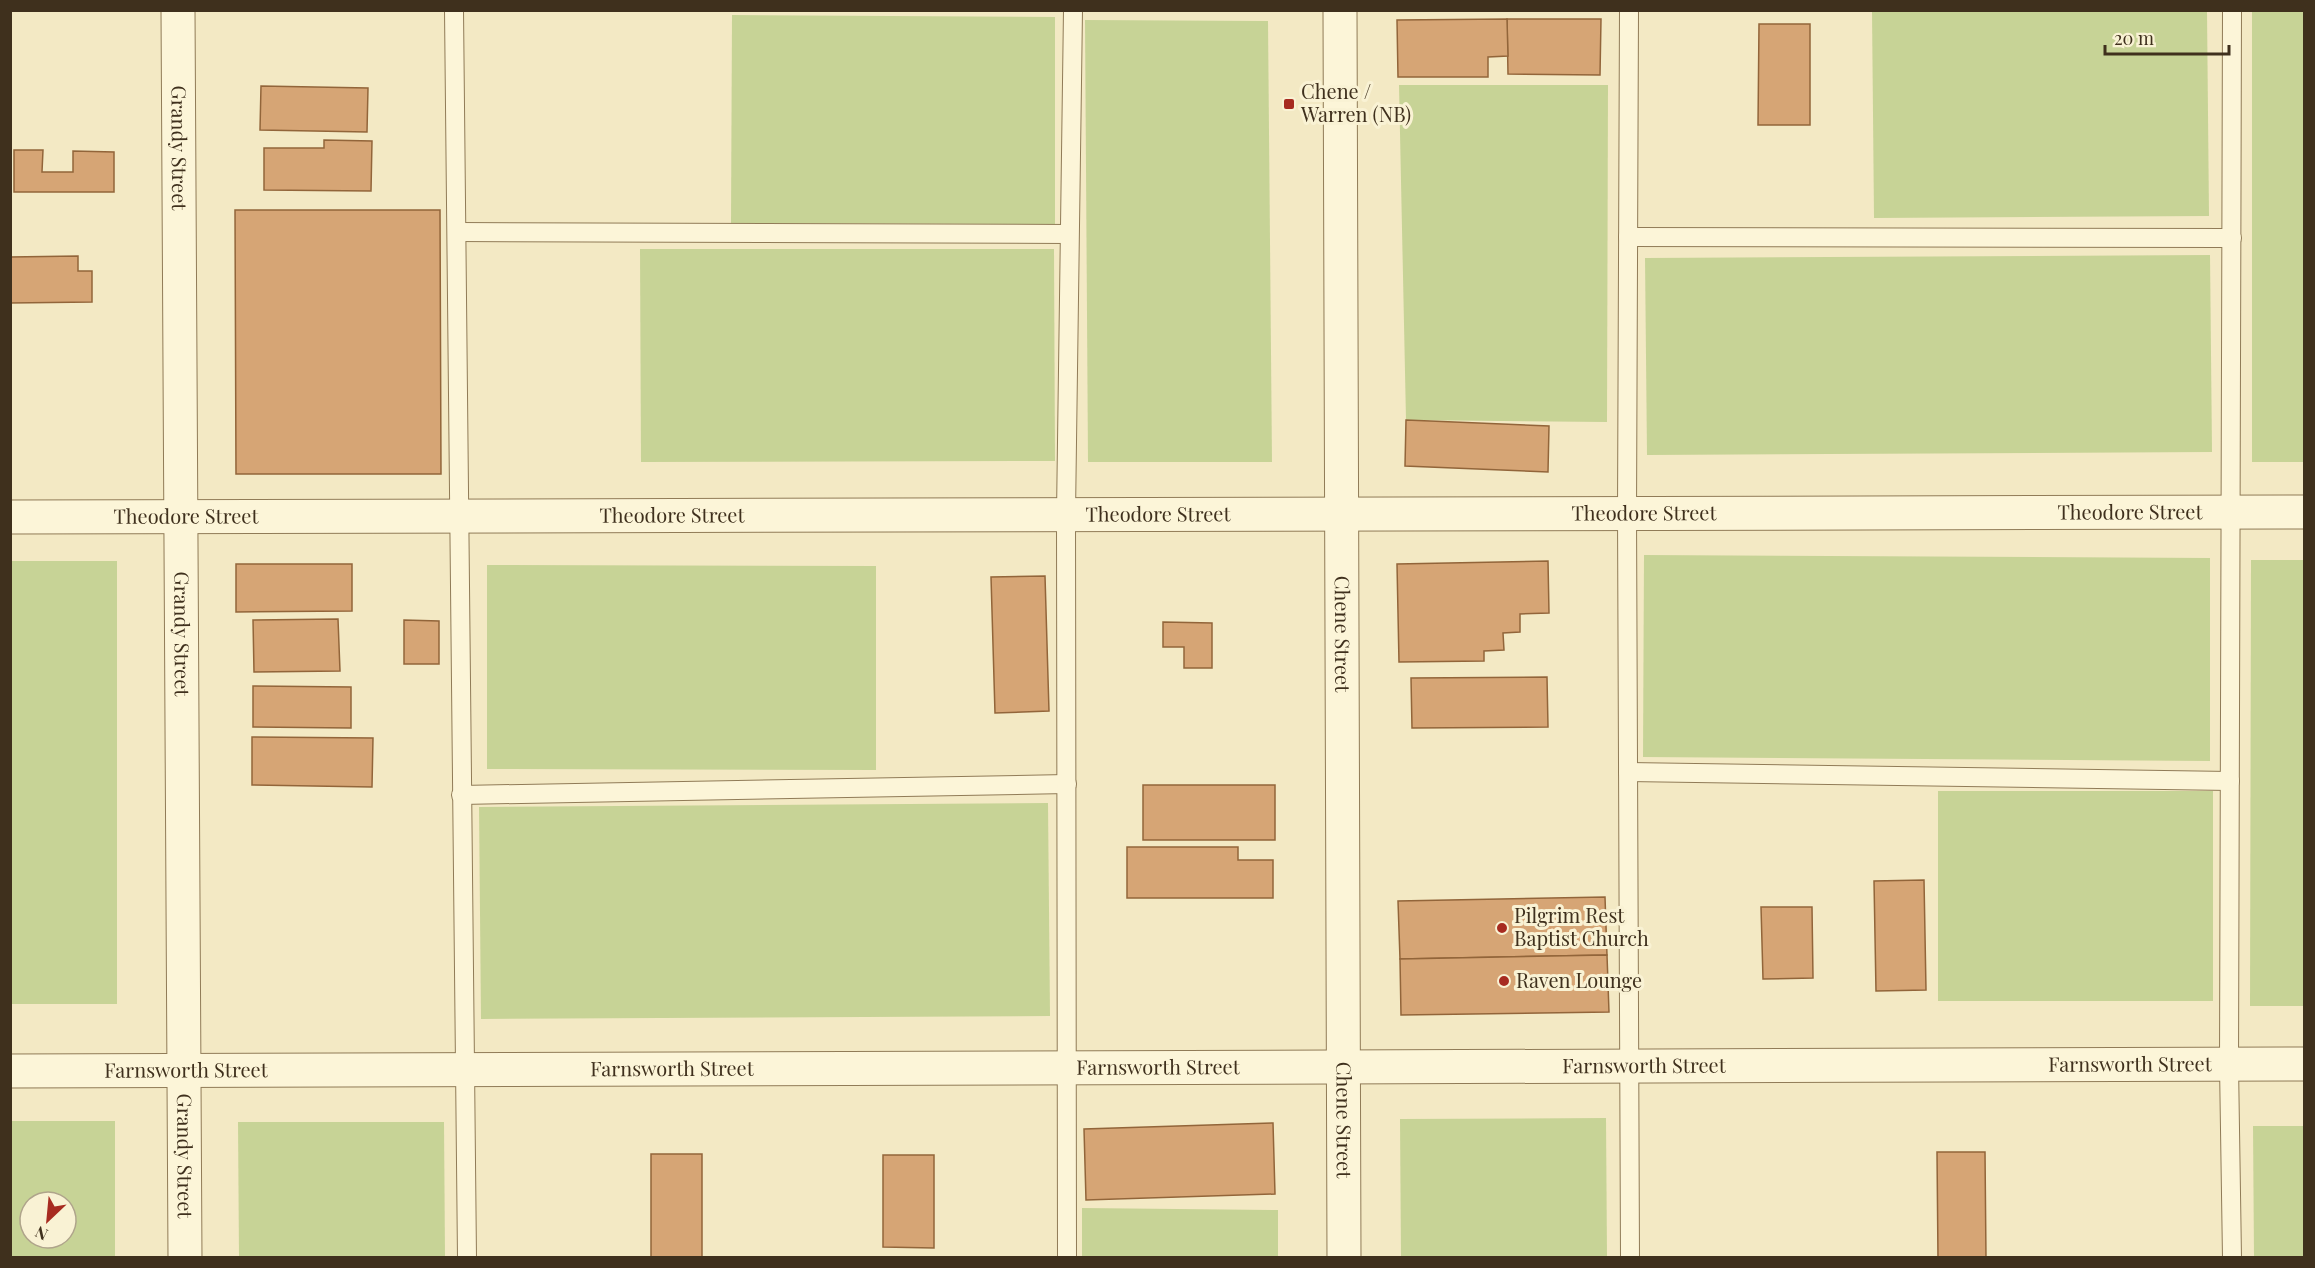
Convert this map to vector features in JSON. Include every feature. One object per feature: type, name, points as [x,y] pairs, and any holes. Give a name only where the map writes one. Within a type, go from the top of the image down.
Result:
[{"type":"street","name":"Grandy Street","points":[[178,10],[185,1257]]},
{"type":"street","name":"Chene Street","points":[[1340,10],[1344,1257]]},
{"type":"street","name":"Theodore Street","points":[[10,517],[2304,512]]},
{"type":"street","name":"Farnsworth Street","points":[[10,1071],[2304,1064]]},
{"type":"lane","points":[[454,10],[466,1257]]},
{"type":"lane","points":[[1067,1257],[1069,1068],[1066,514],[1073,10]]},
{"type":"lane","points":[[1629,10],[1627,513],[1630,1257]]},
{"type":"lane","points":[[2232,10],[2229,1065],[2232,1257]]},
{"type":"lane","points":[[457,232],[1069,234]]},
{"type":"lane","points":[[1628,237],[2232,238]]},
{"type":"lane","points":[[1628,772],[2230,781]]},
{"type":"lane","points":[[461,795],[1067,784]]},
{"type":"green space","points":[[1872,11],[2207,11],[2209,216],[1874,218]]},
{"type":"green space","points":[[2252,12],[2304,12],[2304,462],[2252,462]]},
{"type":"green space","points":[[732,15],[1055,17],[1055,224],[731,223]]},
{"type":"green space","points":[[1085,20],[1268,21],[1272,462],[1088,462]]},
{"type":"green space","points":[[1399,85],[1608,85],[1607,422],[1406,420]]},
{"type":"green space","points":[[640,249],[1054,249],[1055,461],[641,462]]},
{"type":"green space","points":[[2210,255],[2212,452],[1647,455],[1645,258]]},
{"type":"green space","points":[[1644,555],[2210,558],[2210,761],[1643,757]]},
{"type":"green space","points":[[2251,560],[2304,560],[2304,1006],[2250,1006]]},
{"type":"green space","points":[[11,561],[117,561],[117,1004],[11,1004]]},
{"type":"green space","points":[[487,565],[876,566],[876,770],[487,769]]},
{"type":"green space","points":[[1938,791],[2213,791],[2213,1001],[1938,1001]]},
{"type":"green space","points":[[1048,803],[1050,1016],[481,1019],[479,807]]},
{"type":"green space","points":[[1606,1118],[1607,1257],[1401,1257],[1400,1119]]},
{"type":"green space","points":[[11,1121],[115,1121],[115,1257],[11,1257]]},
{"type":"green space","points":[[238,1122],[444,1122],[445,1257],[239,1257]]},
{"type":"green space","points":[[2253,1126],[2304,1126],[2304,1257],[2254,1257]]},
{"type":"green space","points":[[1082,1208],[1278,1210],[1278,1257],[1082,1257]]},
{"type":"building","points":[[1507,19],[1601,19],[1600,75],[1508,74]]},
{"type":"building","points":[[1507,19],[1508,56],[1488,57],[1488,77],[1398,77],[1397,20]]},
{"type":"building","points":[[1759,24],[1810,24],[1810,125],[1758,125]]},
{"type":"building","points":[[261,86],[368,88],[367,132],[260,130]]},
{"type":"building","points":[[324,140],[372,141],[371,191],[264,190],[264,148],[324,148]]},
{"type":"building","points":[[14,150],[43,150],[42,172],[73,172],[73,151],[114,152],[114,192],[14,192]]},
{"type":"building","points":[[235,210],[440,210],[441,474],[236,474]]},
{"type":"building","points":[[78,256],[78,271],[92,271],[92,302],[10,303],[10,257]]},
{"type":"building","points":[[1406,420],[1549,426],[1548,472],[1405,466]]},
{"type":"building","points":[[1548,561],[1549,613],[1520,614],[1520,632],[1503,633],[1504,650],[1484,651],[1484,661],[1399,662],[1397,564]]},
{"type":"building","points":[[236,564],[352,564],[352,611],[236,612]]},
{"type":"building","points":[[1045,576],[1049,711],[995,713],[991,577]]},
{"type":"building","points":[[338,619],[340,671],[254,672],[253,620]]},
{"type":"building","points":[[404,620],[439,621],[439,664],[404,664]]},
{"type":"building","points":[[1163,622],[1212,623],[1212,668],[1184,668],[1184,647],[1163,647]]},
{"type":"building","points":[[1547,677],[1548,727],[1412,728],[1411,678]]},
{"type":"building","points":[[253,686],[351,687],[351,728],[253,727]]},
{"type":"building","points":[[252,737],[373,738],[372,787],[252,785]]},
{"type":"building","points":[[1143,785],[1275,785],[1275,840],[1143,840]]},
{"type":"building","points":[[1127,847],[1238,847],[1238,860],[1273,860],[1273,898],[1127,898]]},
{"type":"building","points":[[1924,880],[1926,990],[1876,991],[1874,881]]},
{"type":"building","name":"Pilgrim Rest Baptist Church","points":[[1605,897],[1607,955],[1400,959],[1398,901]]},
{"type":"building","points":[[1761,907],[1812,907],[1813,978],[1763,979]]},
{"type":"building","name":"Raven Lounge","points":[[1607,955],[1609,1012],[1401,1015],[1400,959]]},
{"type":"building","points":[[1273,1123],[1275,1194],[1086,1200],[1084,1129]]},
{"type":"building","points":[[1937,1152],[1985,1152],[1986,1258],[1938,1258]]},
{"type":"building","points":[[651,1154],[702,1154],[702,1257],[651,1257]]},
{"type":"building","points":[[883,1155],[934,1155],[934,1248],[883,1247]]},
{"type":"place","name":"Chene / Warren (NB)","points":[[1289,104]]},
{"type":"place","name":"Pilgrim Rest Baptist Church","points":[[1502,928]]},
{"type":"place","name":"Raven Lounge","points":[[1504,981]]}]
